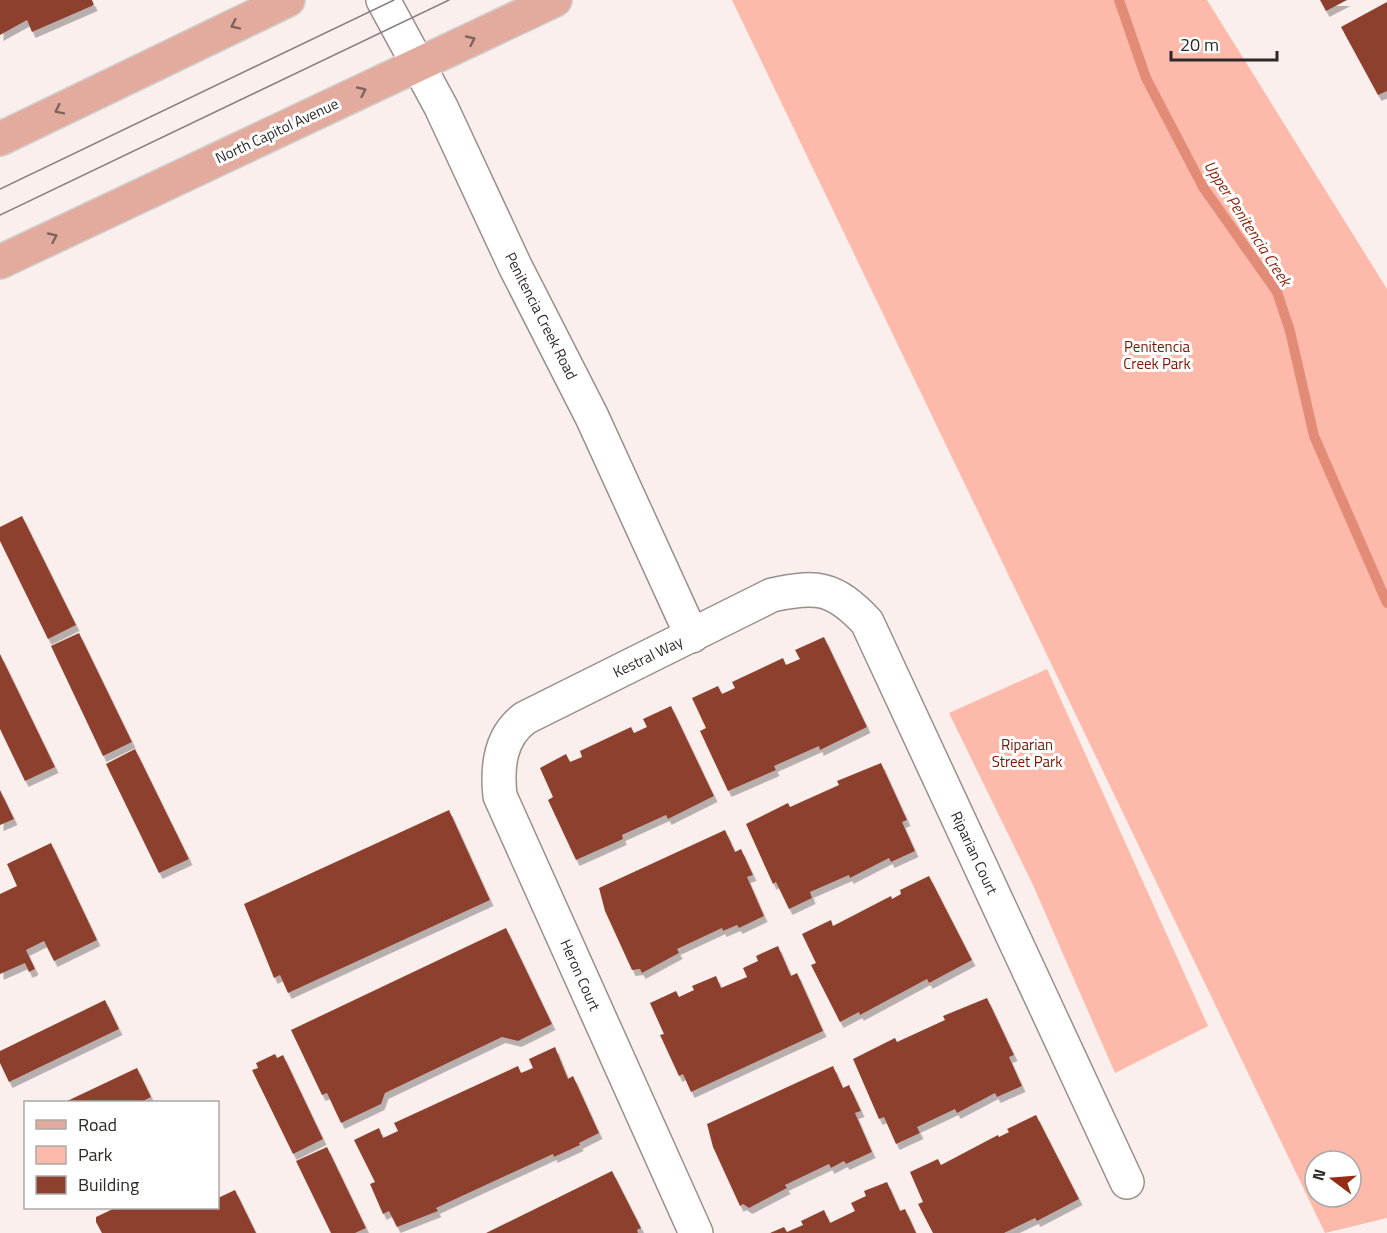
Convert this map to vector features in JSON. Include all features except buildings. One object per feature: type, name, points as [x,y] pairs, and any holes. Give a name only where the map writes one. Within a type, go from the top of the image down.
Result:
[{"type":"main road","points":[[0,139],[288,0]]},
{"type":"main road","name":"North Capitol Avenue","points":[[0,262],[555,0]]},
{"type":"street","name":"Penitencia Creek Road","points":[[383,0],[441,107],[516,266],[592,417],[692,636]]},
{"type":"street","name":"Riparian Court","points":[[772,595],[805,588],[829,592],[850,604],[867,622],[1126,1182]]},
{"type":"street","name":"Kestral Way","points":[[525,718],[772,595]]},
{"type":"street","name":"Heron Court","points":[[525,718],[518,723],[504,745],[498,770],[500,796],[696,1233]]},
{"type":"green space","name":"Penitencia Creek Park","points":[[732,0],[1207,0],[1387,289],[1387,1218],[1325,1233],[1313,1209],[1363,1209],[1363,1149],[1303,1149],[1303,1187]]},
{"type":"green space","name":"Riparian Street Park","points":[[1047,669],[1208,1026],[1115,1073],[1033,885],[949,713]]},
{"type":"waterway","name":"Upper Penitencia Creek","points":[[1119,0],[1146,78],[1203,187],[1277,292],[1290,331],[1314,436],[1387,603]]},
{"type":"tram line","points":[[0,189],[394,0]]},
{"type":"tram line","points":[[0,215],[449,0]]}]
